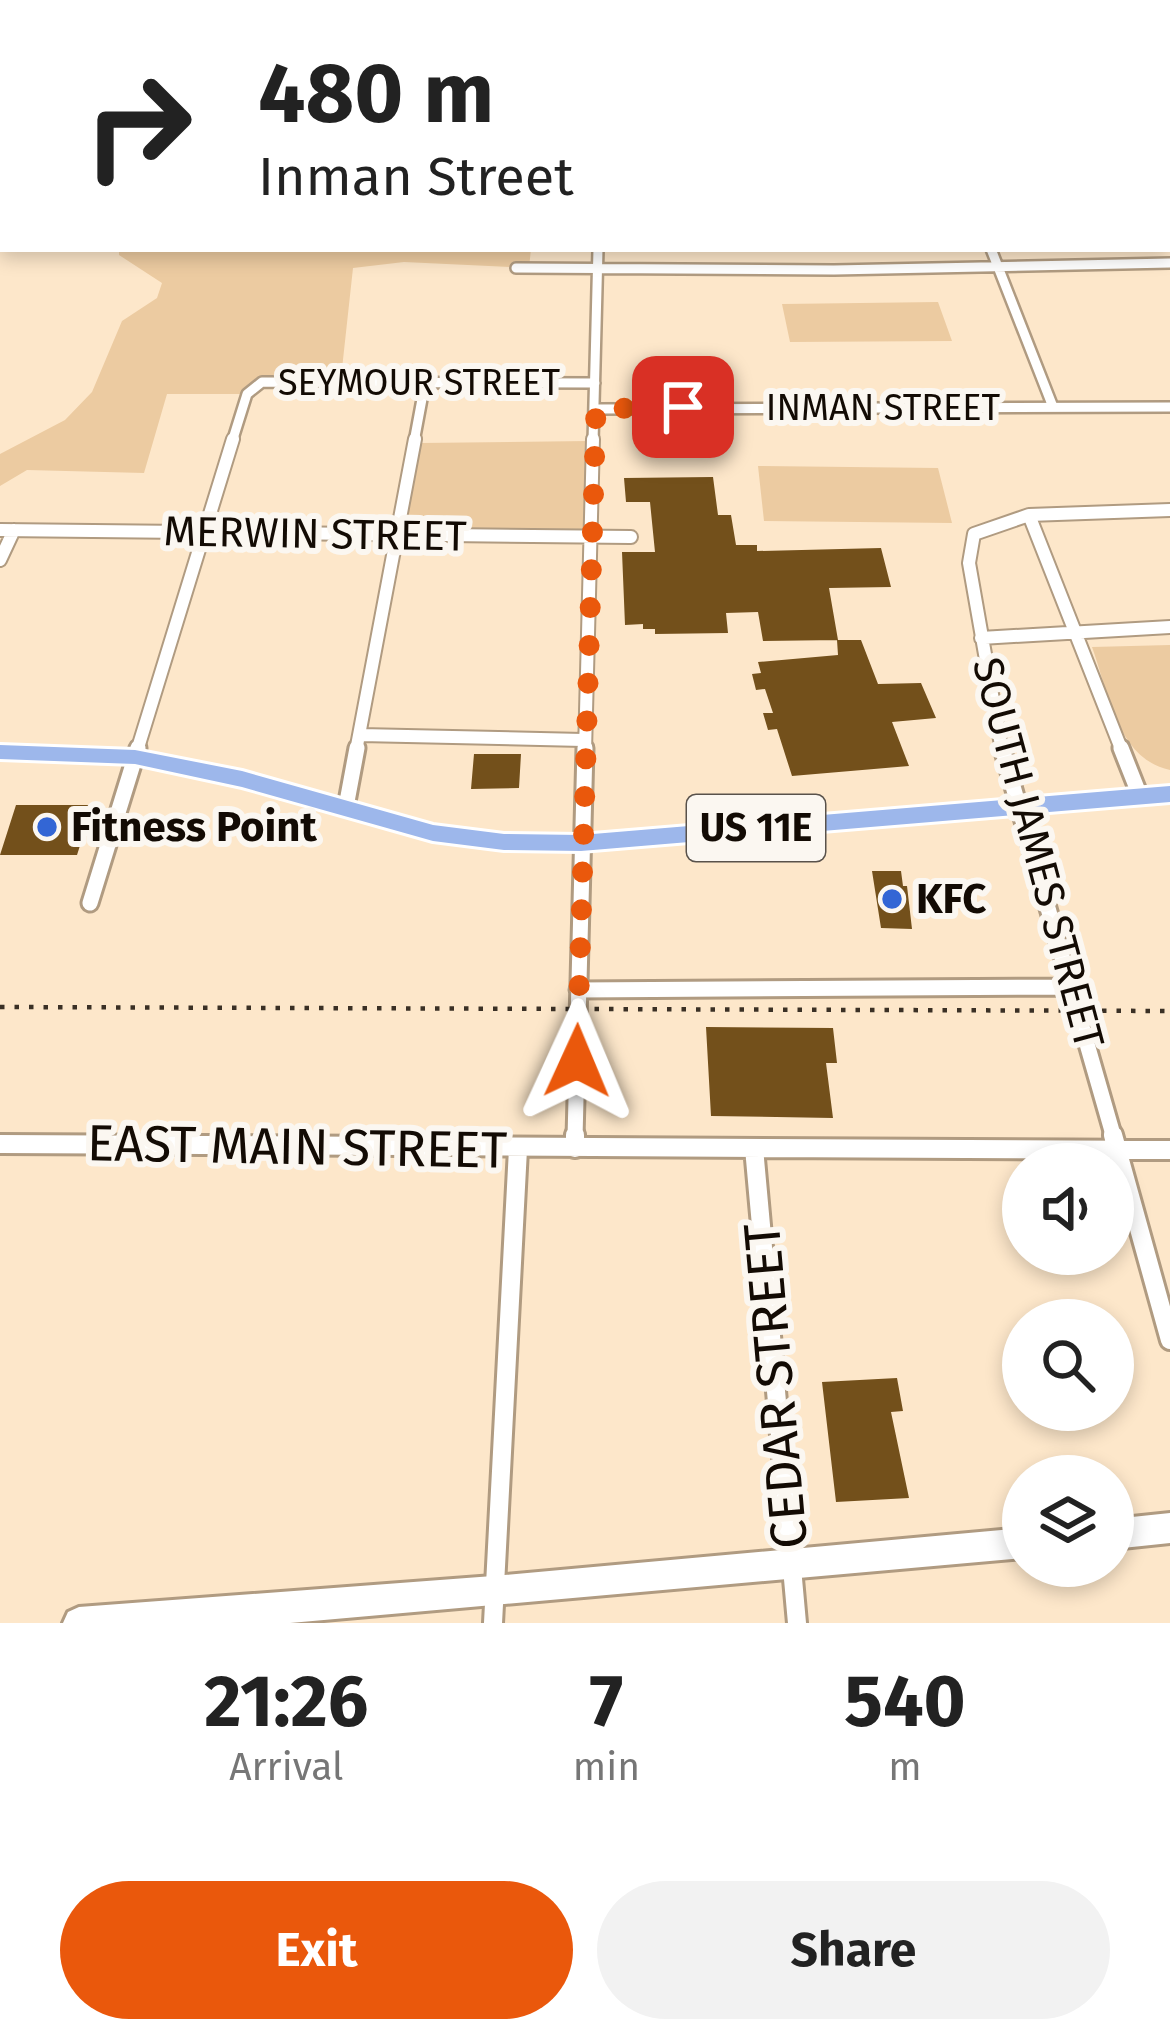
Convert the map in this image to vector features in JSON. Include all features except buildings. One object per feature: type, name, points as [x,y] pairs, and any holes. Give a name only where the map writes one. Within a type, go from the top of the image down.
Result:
[{"type":"main road","name":"US 11E","points":[[0,752],[135,757],[434,833],[504,842],[581,843],[1170,794]]},
{"type":"main road","points":[[1134,1532],[1170,1528]]},
{"type":"main road","points":[[80,1623],[493,1608],[793,1565],[1002,1545]]},
{"type":"street","points":[[575,1148],[598,252]]},
{"type":"street","points":[[993,252],[1053,407]]},
{"type":"street","points":[[1101,252],[1106,264]]},
{"type":"street","points":[[516,268],[1170,263]]},
{"type":"street","name":"SEYMOUR STREET","points":[[202,532],[247,394],[262,382],[596,383]]},
{"type":"street","points":[[346,807],[425,382]]},
{"type":"street","name":"INMAN STREET","points":[[596,409],[1170,407]]},
{"type":"street","points":[[1140,796],[1029,515],[1170,510]]},
{"type":"street","name":"SOUTH JAMES STREET","points":[[1029,515],[974,534],[969,555],[1004,761],[1021,806],[1066,987],[1080,1014],[1115,1143]]},
{"type":"street","points":[[0,560],[7,530]]},
{"type":"street","name":"MERWIN STREET","points":[[7,530],[631,537]]},
{"type":"street","points":[[90,903],[202,532]]},
{"type":"street","points":[[981,638],[1170,627]]},
{"type":"street","points":[[361,735],[583,740]]},
{"type":"street","points":[[578,990],[1066,987]]},
{"type":"street","name":"EAST MAIN STREET","points":[[0,1144],[1002,1149]]},
{"type":"street","name":"CEDAR STREET","points":[[754,1148],[797,1623]]},
{"type":"street","points":[[493,1608],[518,1149]]},
{"type":"street","name":"EAST MAIN STREET","points":[[1134,1149],[1170,1150]]},
{"type":"street","name":"SOUTH JAMES STREET","points":[[1134,1210],[1170,1340]]},
{"type":"shaded area","points":[[531,252],[529,268],[404,262],[353,268],[341,378],[262,382],[247,394],[167,394],[144,473],[27,470],[0,486],[0,454],[65,420],[92,392],[122,321],[157,298],[162,283],[119,255]]},
{"type":"shaded area","points":[[938,302],[952,341],[790,342],[782,304]]},
{"type":"shaded area","points":[[589,441],[586,533],[405,531],[420,443]]},
{"type":"shaded area","points":[[758,466],[938,468],[952,523],[764,521]]},
{"type":"shaded area","points":[[1170,645],[1170,770],[1152,763],[1126,738],[1092,647]]},
{"type":"railway","points":[[0,1007],[1170,1011]]},
{"type":"place","name":"Fitness Point","points":[[47,827]]},
{"type":"place","name":"KFC","points":[[892,899]]},
{"type":"route","points":[[577,1061],[596,409],[683,407]]}]
